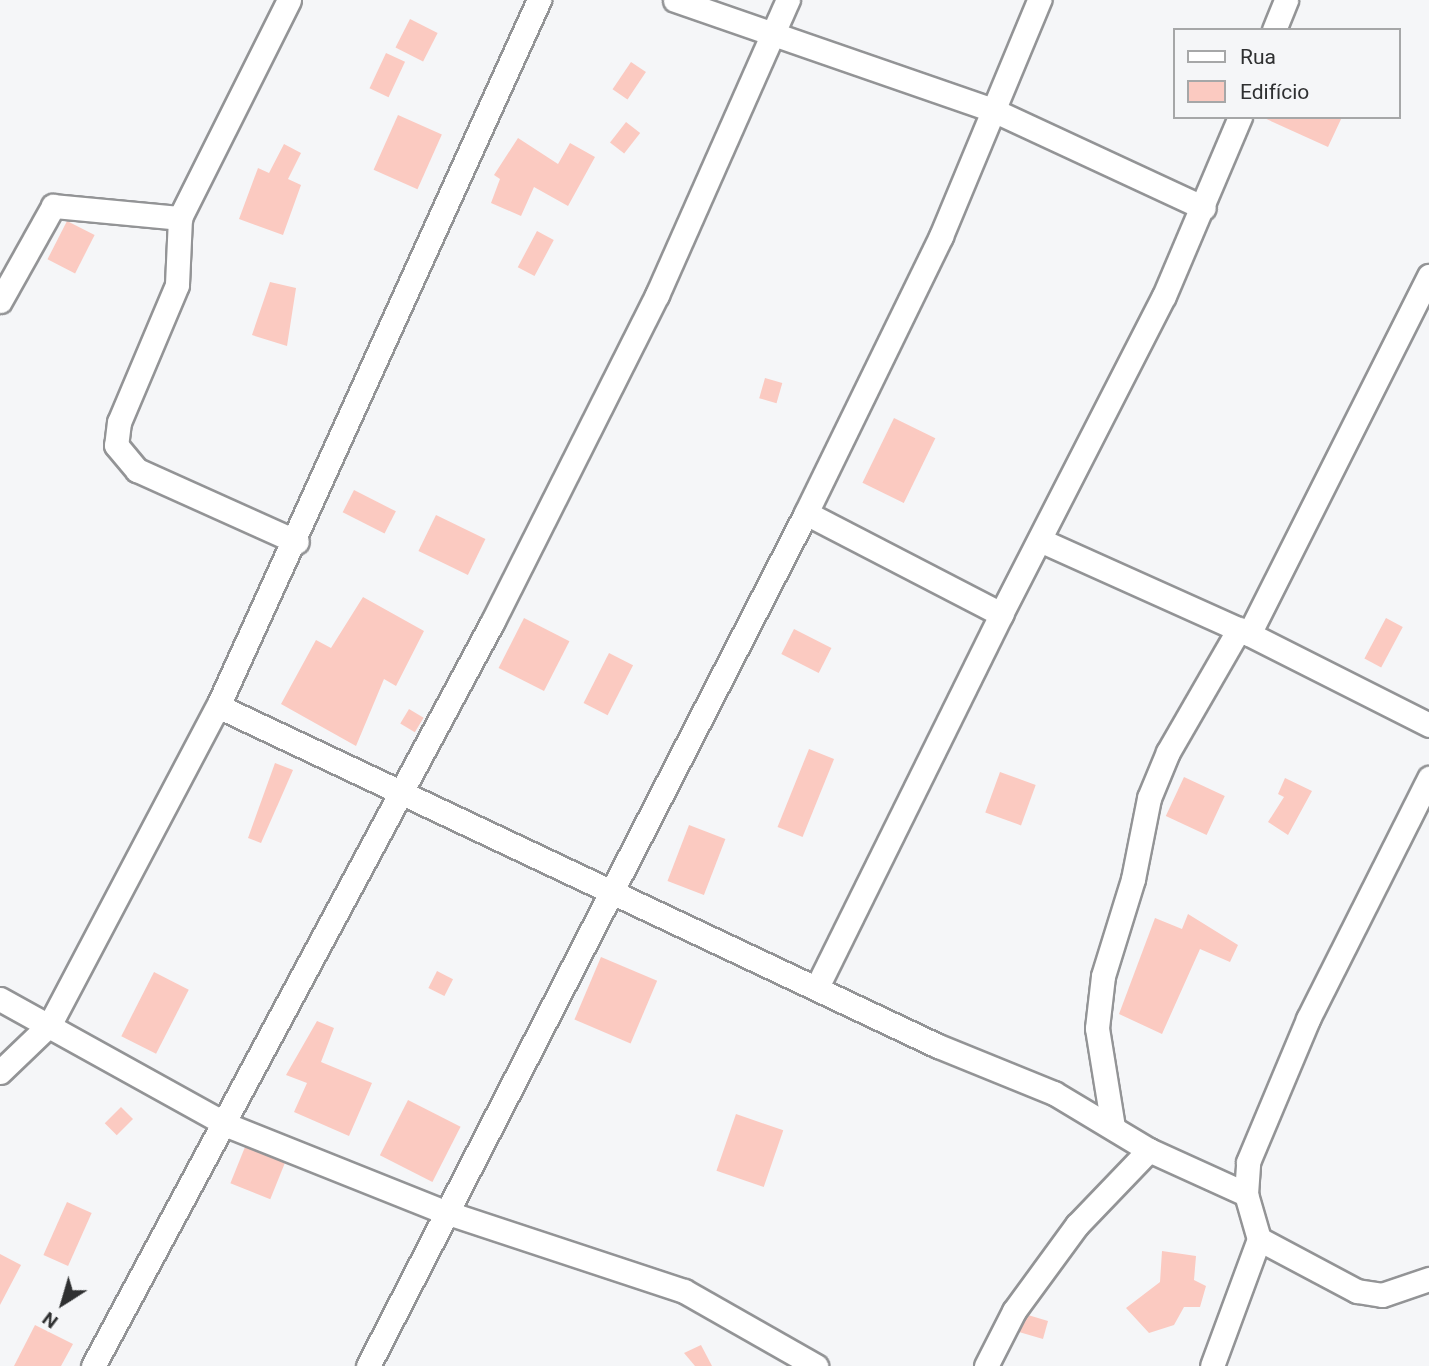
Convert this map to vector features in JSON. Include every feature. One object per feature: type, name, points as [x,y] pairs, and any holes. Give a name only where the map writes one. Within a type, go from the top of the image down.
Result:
[{"type":"street","points":[[289,0],[180,218],[177,285],[124,410],[116,444],[137,470],[297,542]]},
{"type":"street","points":[[0,1072],[50,1024],[218,706],[297,542],[352,402],[539,0]]},
{"type":"street","points":[[675,0],[995,111],[1204,208]]},
{"type":"street","points":[[93,1366],[227,1125],[401,796],[657,295],[776,33],[788,0]]},
{"type":"street","points":[[368,1366],[410,1290],[442,1211],[533,1052],[608,892],[806,513],[995,111],[1039,0]]},
{"type":"street","points":[[1275,28],[1286,0]]},
{"type":"street","points":[[817,987],[1001,614],[1042,541],[1204,208],[1239,119]]},
{"type":"street","points":[[0,301],[53,206],[180,218]]},
{"type":"street","points":[[1113,1127],[1097,1028],[1103,975],[1133,879],[1149,798],[1168,752],[1244,632],[1429,276]]},
{"type":"street","points":[[806,513],[1001,614]]},
{"type":"street","points":[[1042,541],[1244,632],[1429,725]]},
{"type":"street","points":[[218,706],[401,796],[817,987],[938,1046],[1054,1093],[1149,1150],[1246,1194]]},
{"type":"street","points":[[1212,1366],[1259,1239],[1246,1194],[1248,1162],[1308,1019],[1429,778]]},
{"type":"street","points":[[0,999],[50,1024],[227,1125],[442,1211],[684,1291],[816,1366]]},
{"type":"street","points":[[986,1366],[1014,1311],[1077,1226],[1149,1150]]},
{"type":"street","points":[[1259,1239],[1357,1291],[1382,1296],[1429,1279]]},
{"type":"building","points":[[410,19],[438,33],[423,62],[395,48]]},
{"type":"building","points":[[386,53],[405,62],[389,97],[370,88]]},
{"type":"building","points":[[631,62],[646,72],[627,99],[613,89]]},
{"type":"building","points":[[398,115],[442,135],[417,189],[374,170]]},
{"type":"building","points":[[1266,119],[1341,119],[1328,147]]},
{"type":"building","points":[[626,122],[640,133],[624,154],[610,142]]},
{"type":"building","points":[[518,138],[558,164],[570,143],[595,157],[568,206],[534,187],[521,216],[491,203],[500,179],[494,175]]},
{"type":"building","points":[[284,144],[301,153],[288,179],[301,185],[283,235],[239,219],[258,168],[269,173]]},
{"type":"building","points":[[67,221],[95,235],[75,273],[47,259]]},
{"type":"building","points":[[537,231],[554,240],[535,276],[518,267]]},
{"type":"building","points":[[270,282],[296,288],[287,346],[252,335]]},
{"type":"building","points":[[765,378],[782,383],[777,403],[759,398]]},
{"type":"building","points":[[894,418],[935,438],[904,503],[862,483]]},
{"type":"building","points":[[354,490],[396,511],[385,534],[343,512]]},
{"type":"building","points":[[436,515],[485,539],[468,575],[418,551]]},
{"type":"building","points":[[363,597],[424,631],[396,686],[384,679],[356,746],[281,704],[316,640],[331,648]]},
{"type":"building","points":[[524,618],[569,641],[544,691],[499,668]]},
{"type":"building","points":[[1386,618],[1403,627],[1381,668],[1364,659]]},
{"type":"building","points":[[794,629],[831,648],[819,673],[781,654]]},
{"type":"building","points":[[609,653],[633,665],[608,715],[584,703]]},
{"type":"building","points":[[409,709],[424,718],[415,732],[400,724]]},
{"type":"building","points":[[809,749],[834,759],[803,837],[778,827]]},
{"type":"building","points":[[275,763],[293,770],[261,843],[248,838]]},
{"type":"building","points":[[1000,772],[1036,785],[1021,825],[985,812]]},
{"type":"building","points":[[1184,777],[1225,796],[1207,835],[1166,816]]},
{"type":"building","points":[[1285,778],[1312,791],[1288,835],[1268,822],[1284,797],[1278,794]]},
{"type":"building","points":[[689,825],[725,839],[704,895],[667,881]]},
{"type":"building","points":[[1188,914],[1238,945],[1230,962],[1200,949],[1162,1034],[1119,1014],[1155,918],[1182,929]]},
{"type":"building","points":[[601,957],[657,981],[631,1043],[574,1020]]},
{"type":"building","points":[[437,971],[453,979],[444,996],[428,988]]},
{"type":"building","points":[[154,972],[189,990],[156,1054],[121,1036]]},
{"type":"building","points":[[317,1021],[334,1028],[321,1062],[372,1083],[349,1136],[294,1112],[307,1083],[286,1075]]},
{"type":"building","points":[[408,1100],[461,1127],[432,1182],[380,1155]]},
{"type":"building","points":[[121,1107],[133,1119],[117,1135],[105,1123]]},
{"type":"building","points":[[736,1114],[783,1130],[764,1187],[716,1171]]},
{"type":"building","points":[[245,1147],[285,1163],[270,1199],[230,1183]]},
{"type":"building","points":[[67,1202],[92,1213],[68,1266],[43,1255]]},
{"type":"building","points":[[1162,1251],[1196,1256],[1194,1280],[1206,1286],[1200,1307],[1184,1307],[1174,1325],[1149,1333],[1126,1308],[1160,1282]]},
{"type":"building","points":[[0,1254],[21,1265],[0,1305]]},
{"type":"building","points":[[1028,1315],[1048,1321],[1043,1339],[1019,1332]]},
{"type":"building","points":[[35,1325],[73,1344],[61,1366],[14,1366]]},
{"type":"building","points":[[701,1345],[712,1366],[695,1366],[684,1353]]}]
